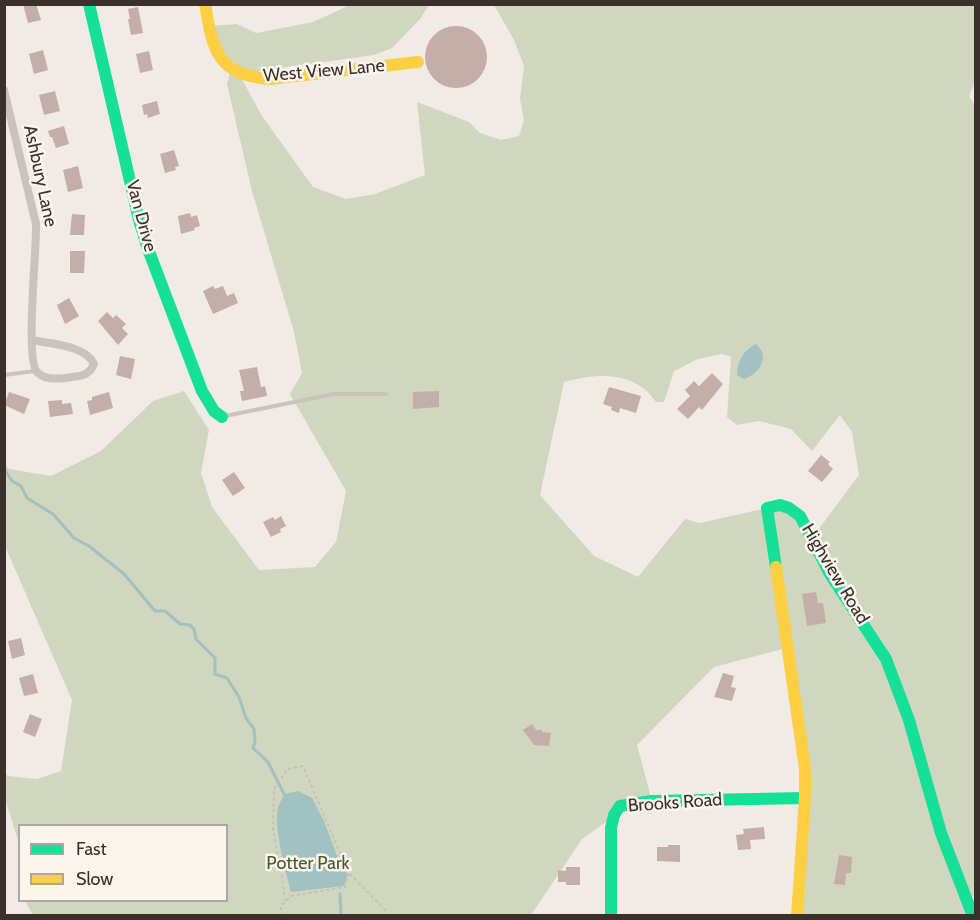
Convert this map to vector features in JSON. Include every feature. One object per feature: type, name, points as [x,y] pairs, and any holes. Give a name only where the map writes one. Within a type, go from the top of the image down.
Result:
[{"type":"street","name":"Van Drive","points":[[89,4],[139,220],[148,249],[202,391],[214,411],[222,417]]},
{"type":"street","name":"West View Lane","points":[[205,4],[215,45],[224,61],[231,70],[252,77],[270,79],[418,62]]},
{"type":"street","name":"Ashbury Lane","points":[[4,90],[36,224],[32,340],[33,366],[36,371]]},
{"type":"street","points":[[32,340],[79,351],[92,359],[94,364],[92,371],[74,377],[49,378],[36,371]]},
{"type":"street","name":"Highview Road","points":[[797,915],[805,798],[802,744],[767,508],[780,505],[800,516],[830,574],[886,659],[909,720],[941,833],[973,915]]},
{"type":"street","name":"Brooks Road","points":[[611,915],[611,828],[614,815],[620,806],[652,801],[805,798]]},
{"type":"lane","points":[[4,375],[36,371]]},
{"type":"lane","points":[[222,417],[334,394],[386,394]]},
{"type":"path","points":[[285,900],[273,830],[274,789],[288,769],[303,766],[349,874],[385,910],[385,915]]},
{"type":"path","points":[[280,915],[281,906],[291,896],[345,887],[349,874]]},
{"type":"green space","name":"Potter Park","points":[[350,5],[429,5],[420,19],[392,48],[374,55],[258,71],[252,77],[239,74],[262,116],[313,187],[346,199],[375,194],[425,175],[417,102],[469,122],[480,133],[501,140],[519,136],[524,120],[520,99],[524,66],[514,40],[494,5],[975,5],[975,82],[969,96],[976,107],[976,894],[967,900],[968,915],[797,915],[805,798],[786,648],[714,667],[637,745],[652,801],[633,803],[582,839],[531,915],[33,915],[26,902],[228,902],[228,824],[18,824],[18,840],[5,799],[5,773],[8,776],[37,779],[61,771],[72,700],[5,546],[4,463],[9,469],[51,476],[101,451],[153,401],[184,391],[209,430],[201,473],[212,507],[259,570],[315,567],[336,542],[346,491],[290,394],[302,373],[294,332],[252,191],[227,84],[231,70],[209,26],[237,24],[256,33],[313,22]],"holes":[[[722,354],[731,357],[727,417],[737,425],[759,421],[791,429],[812,451],[840,415],[852,432],[859,475],[812,538],[789,508],[780,505],[700,523],[685,519],[638,577],[594,556],[540,495],[564,382],[594,376],[615,377],[634,383],[647,391],[656,402],[664,402],[674,371],[698,359]]]},
{"type":"water","points":[[756,344],[763,354],[761,365],[744,379],[737,375],[740,361],[748,349]]},
{"type":"water","points":[[298,791],[312,798],[324,821],[342,869],[348,874],[344,886],[291,892],[281,849],[277,816],[284,794]]},
{"type":"building","points":[[23,4],[36,4],[41,20],[28,23]]},
{"type":"building","points":[[138,7],[143,33],[131,35],[128,9]]},
{"type":"building","points":[[450,26],[462,26],[478,35],[485,45],[487,57],[485,69],[478,79],[462,88],[450,88],[439,83],[430,74],[425,63],[425,51],[430,40],[439,31]]},
{"type":"building","points":[[43,50],[48,70],[34,74],[29,54]]},
{"type":"building","points":[[149,51],[153,70],[140,73],[136,54]]},
{"type":"building","points":[[55,91],[60,111],[44,115],[39,95]]},
{"type":"building","points":[[157,101],[160,114],[148,118],[147,114],[144,115],[142,105]]},
{"type":"building","points":[[64,126],[69,144],[56,148],[48,131]]},
{"type":"building","points":[[174,150],[179,166],[175,167],[176,170],[165,173],[160,154]]},
{"type":"building","points":[[78,166],[83,188],[68,192],[63,170]]},
{"type":"building","points":[[190,213],[191,217],[197,215],[200,226],[181,234],[178,216]]},
{"type":"building","points":[[72,214],[85,215],[84,235],[70,235]]},
{"type":"building","points":[[70,251],[85,251],[84,273],[70,273]]},
{"type":"building","points":[[213,286],[215,289],[223,286],[227,296],[234,293],[238,303],[213,314],[203,291]]},
{"type":"building","points":[[69,298],[79,316],[65,324],[57,305]]},
{"type":"building","points":[[107,312],[113,318],[116,315],[126,324],[122,328],[128,334],[118,345],[98,321]]},
{"type":"building","points":[[120,356],[135,359],[131,379],[116,375]]},
{"type":"building","points":[[257,367],[261,387],[265,386],[267,396],[242,401],[240,391],[244,391],[239,370]]},
{"type":"building","points":[[712,373],[723,384],[702,410],[699,407],[688,419],[677,409],[690,396],[685,390],[694,381],[699,386]]},
{"type":"building","points":[[609,387],[641,396],[636,413],[620,408],[619,413],[603,404]]},
{"type":"building","points":[[439,391],[439,407],[413,409],[413,392]]},
{"type":"building","points":[[9,392],[30,399],[24,414],[4,405]]},
{"type":"building","points":[[109,392],[113,408],[90,415],[87,401],[92,400],[92,397]]},
{"type":"building","points":[[62,400],[62,404],[71,403],[73,414],[50,417],[48,401]]},
{"type":"building","points":[[821,455],[830,462],[828,464],[833,469],[822,482],[808,471]]},
{"type":"building","points":[[234,472],[245,488],[233,496],[222,480]]},
{"type":"building","points":[[281,516],[286,526],[280,529],[281,532],[271,537],[263,522],[273,517],[275,520]]},
{"type":"building","points":[[816,592],[818,603],[823,603],[826,623],[807,626],[802,594]]},
{"type":"building","points":[[21,638],[25,655],[12,659],[8,641]]},
{"type":"building","points":[[723,673],[734,676],[731,687],[736,688],[732,701],[714,697]]},
{"type":"building","points":[[33,674],[38,693],[24,696],[19,678]]},
{"type":"building","points":[[30,714],[42,719],[35,737],[23,732]]},
{"type":"building","points":[[532,724],[536,730],[551,733],[549,746],[534,745],[523,730]]},
{"type":"building","points":[[764,827],[765,839],[750,840],[751,849],[738,850],[736,835],[744,834],[743,829]]},
{"type":"building","points":[[668,845],[680,845],[680,862],[657,861],[657,847],[668,847]]},
{"type":"building","points":[[839,855],[852,857],[851,873],[846,873],[845,885],[834,884]]},
{"type":"building","points":[[566,867],[580,867],[580,885],[566,885],[566,882],[558,882],[558,870],[566,871]]},
{"type":"waterway","points":[[4,469],[12,481],[21,486],[27,498],[53,514],[74,538],[89,546],[124,574],[155,611],[165,611],[180,624],[190,625],[194,629],[196,639],[215,658],[215,674],[227,678],[239,697],[246,718],[254,729],[253,748],[268,762],[284,794]]},
{"type":"waterway","points":[[340,894],[341,916]]},
{"type":"traffic: fast","points":[[89,4],[139,220],[148,249],[202,391],[214,411],[222,417]]},
{"type":"traffic: fast","points":[[776,567],[767,508],[780,505],[800,516],[830,574],[886,659],[909,720],[941,833],[973,916]]},
{"type":"traffic: fast","points":[[611,916],[611,828],[614,815],[620,806],[652,801],[805,798]]},
{"type":"traffic: slow","points":[[205,4],[211,35],[221,58],[228,66],[252,77],[270,79],[418,62]]},
{"type":"traffic: slow","points":[[776,567],[805,769],[797,916]]}]
